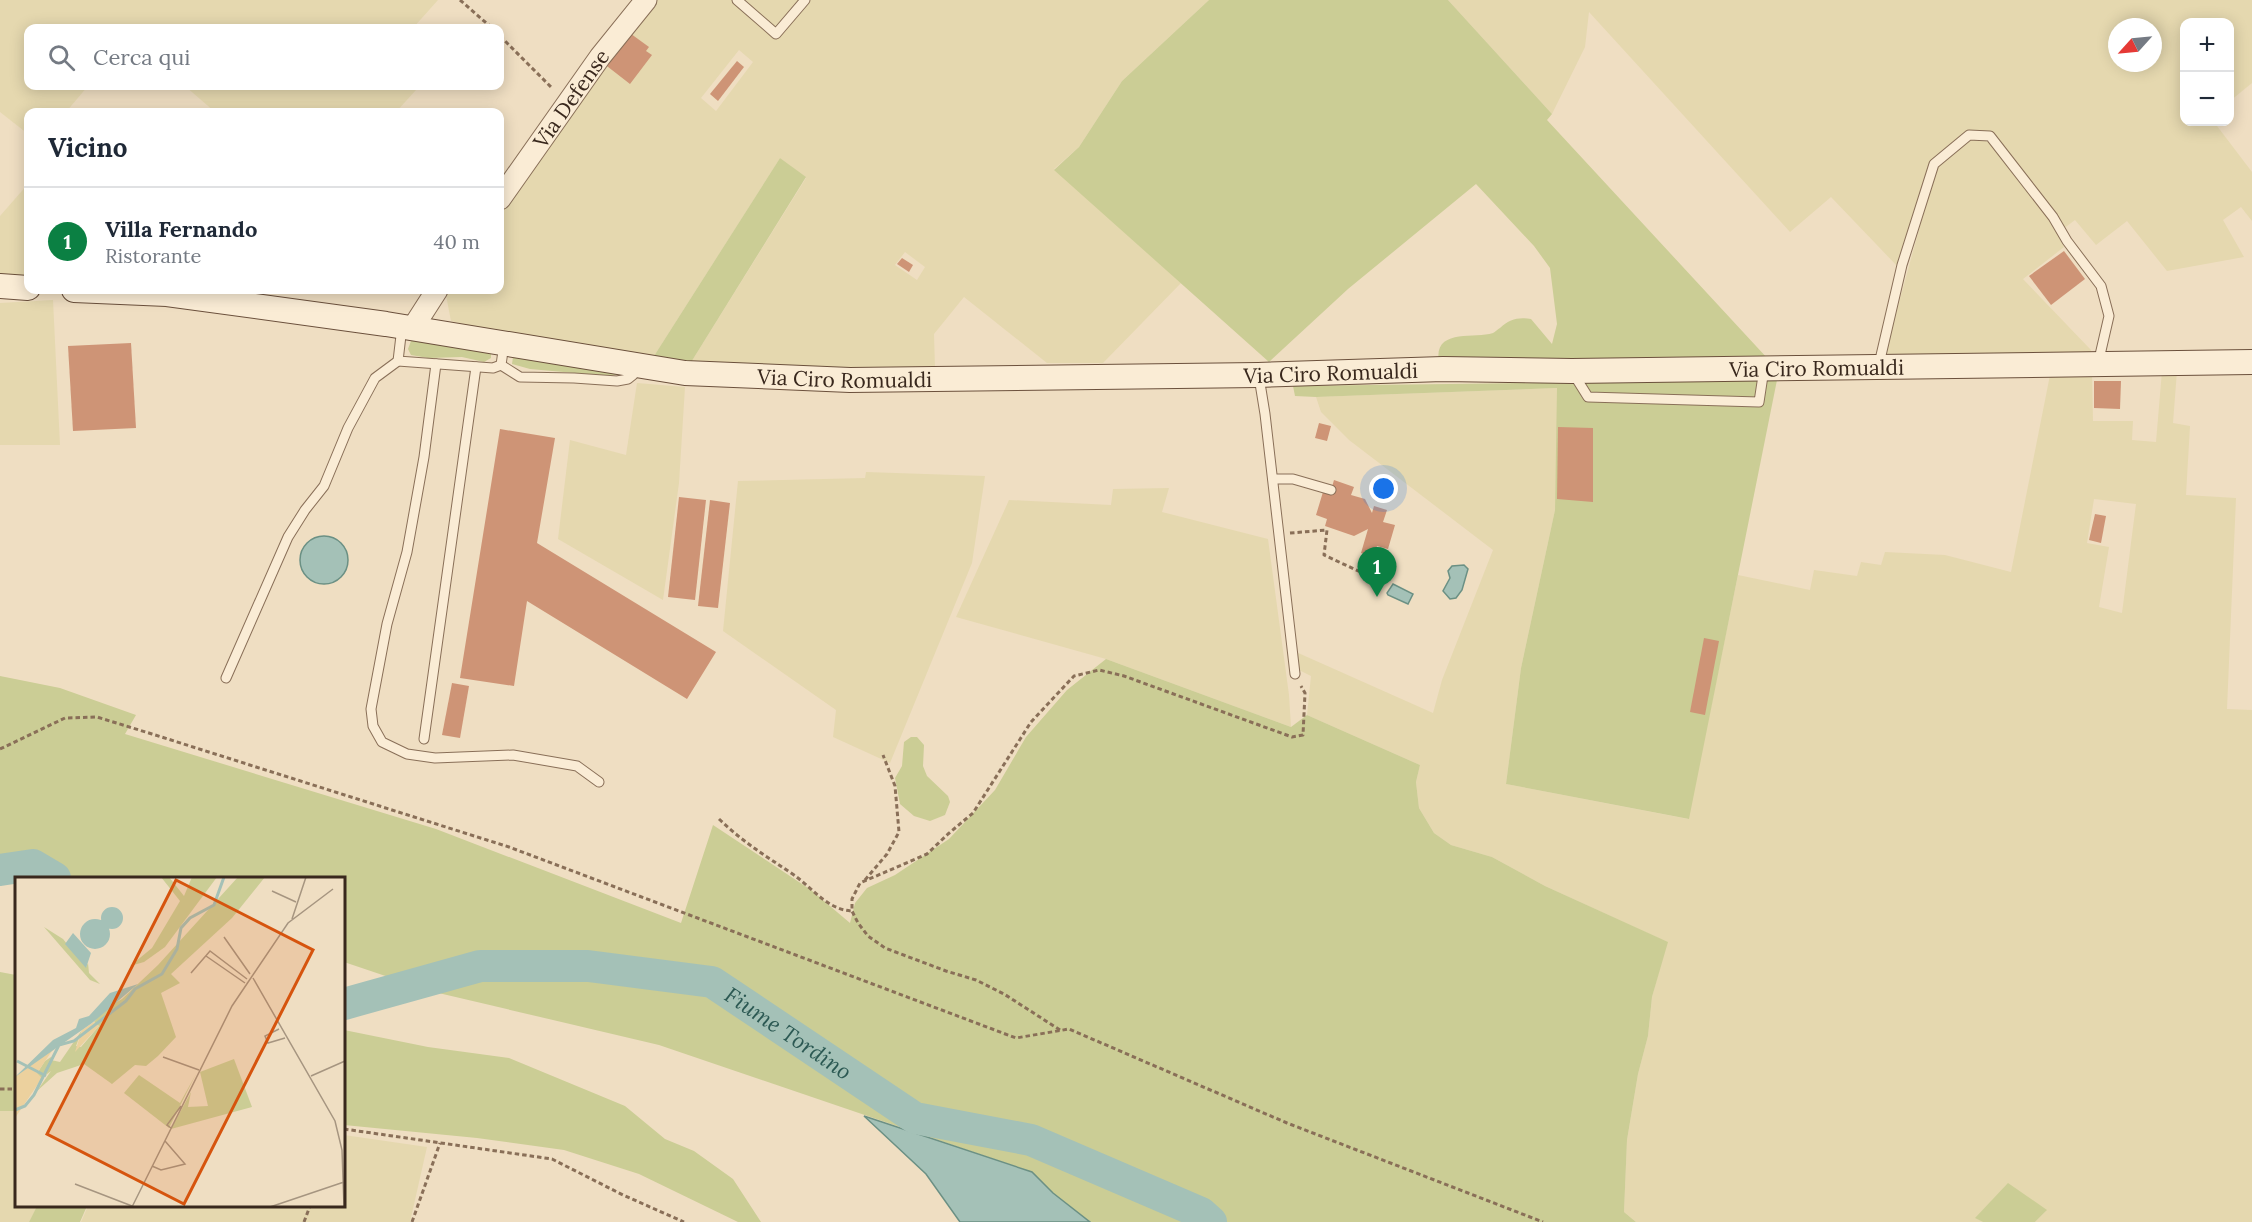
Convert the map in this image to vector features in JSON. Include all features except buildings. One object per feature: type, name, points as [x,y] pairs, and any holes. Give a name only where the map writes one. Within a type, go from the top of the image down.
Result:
[{"type":"main road","points":[[0,286],[24,288]]},
{"type":"main road","name":"Via Ciro Romualdi","points":[[167,294],[407,328],[502,354],[636,365],[685,373],[850,380],[1258,375],[1443,369],[1572,371],[2252,362]]},
{"type":"street","name":"Via Defense","points":[[504,193],[600,57],[645,0]]},
{"type":"street","points":[[407,328],[434,294]]},
{"type":"lane","points":[[737,0],[776,34],[806,0]]},
{"type":"lane","points":[[1878,367],[1902,265],[1934,164],[1969,135],[1990,136],[2053,217],[2067,241],[2101,286],[2109,316],[2100,364]]},
{"type":"lane","points":[[226,678],[288,537],[324,486],[348,428],[375,378],[398,361],[407,328]]},
{"type":"lane","points":[[398,361],[493,368],[502,354]]},
{"type":"lane","points":[[436,364],[424,457],[407,552],[387,624],[371,709],[373,726],[382,742],[406,754],[435,758],[513,755],[578,766],[599,782]]},
{"type":"lane","points":[[424,739],[476,368]]},
{"type":"lane","points":[[1572,371],[1587,397],[1759,402],[1765,368]]},
{"type":"lane","points":[[1258,375],[1273,479],[1295,674]]},
{"type":"lane","points":[[1273,479],[1293,479],[1331,490]]},
{"type":"path","points":[[460,0],[487,24]]},
{"type":"path","points":[[504,40],[567,103]]},
{"type":"path","points":[[1279,534],[1327,530],[1324,555],[1382,582]]},
{"type":"path","points":[[1061,1031],[1033,1011],[985,985],[885,948],[868,936],[852,911],[852,899],[860,883],[927,854],[973,813],[1031,722],[1074,676],[1099,670],[1124,676],[1292,737],[1303,735],[1304,722],[1305,693],[1295,674]]},
{"type":"path","points":[[0,749],[65,717],[97,717],[509,847],[1016,1038],[1069,1029],[1287,1123],[1543,1222]]},
{"type":"path","points":[[864,881],[887,854],[899,832],[895,786],[883,755]]},
{"type":"path","points":[[719,819],[747,844],[793,875],[831,905],[841,911],[852,911]]},
{"type":"path","points":[[345,1129],[552,1159],[623,1195],[684,1222]]},
{"type":"path","points":[[412,1222],[440,1143]]},
{"type":"path","points":[[304,1222],[310,1207]]},
{"type":"shaded area","points":[[0,0],[438,0],[417,24],[24,24],[24,90],[85,90],[69,108],[24,108],[24,131],[0,112]]},
{"type":"shaded area","points":[[652,0],[1209,0],[1122,81],[1079,147],[1054,169],[1181,283],[1103,363],[1047,363],[964,297],[934,334],[935,368],[778,369],[690,364],[806,178],[780,158],[654,356],[503,334],[451,321],[446,294],[504,294],[504,202]],"holes":[[[739,50],[753,62],[716,111],[701,98]],[[905,252],[925,267],[917,280],[895,265]]]},
{"type":"shaded area","points":[[1448,0],[2252,0],[2252,83],[2234,98],[2234,18],[2180,18],[2180,126],[2217,126],[2252,172],[2252,221],[2241,207],[2223,220],[2244,257],[2167,271],[2127,221],[2096,245],[2075,220],[2063,229],[1992,134],[1975,136],[1992,144],[2054,226],[2064,247],[2023,279],[2091,350],[2089,357],[1889,360],[1886,350],[1932,182],[1924,179],[1898,267],[1831,197],[1790,232],[1589,12],[1585,47],[1552,114]]},
{"type":"shaded area","points":[[190,90],[416,90],[400,108],[210,108]]},
{"type":"shaded area","points":[[24,189],[24,276],[0,274],[0,216]]},
{"type":"shaded area","points":[[53,300],[60,445],[0,445],[0,303]]},
{"type":"shaded area","points":[[2162,371],[2177,371],[2173,423],[2190,426],[2186,495],[2236,498],[2227,709],[2252,710],[2252,1222],[2035,1222],[2046,1211],[1976,1218],[1983,1222],[1636,1222],[1624,1212],[1627,1140],[1638,1074],[1648,1036],[1652,997],[1667,942],[1545,886],[1492,857],[1451,845],[1434,833],[1419,808],[1416,782],[1420,765],[1307,715],[1311,676],[1297,669],[1296,652],[1433,713],[1442,680],[1493,550],[1349,440],[1321,412],[1316,397],[1558,388],[1555,510],[1521,668],[1506,784],[1688,819],[1738,575],[1810,590],[1814,570],[1857,576],[1861,562],[1881,565],[1885,552],[1945,555],[2011,572],[2050,375],[2092,373],[2093,421],[2133,421],[2132,440],[2156,442]],"holes":[[[2094,499],[2136,504],[2122,613],[2099,607],[2109,547],[2087,543]]]},
{"type":"shaded area","points":[[637,383],[685,387],[679,483],[663,600],[558,539],[570,440],[626,455]]},
{"type":"shaded area","points":[[866,472],[985,476],[972,563],[890,763],[833,737],[836,710],[723,631],[738,481],[865,478]]},
{"type":"shaded area","points":[[1169,488],[1162,512],[1268,539],[1289,695],[1291,727],[1106,659],[956,617],[1009,500],[1111,505],[1113,489]]},
{"type":"shaded area","points":[[0,1111],[15,1111],[15,1207],[36,1207],[29,1222],[0,1222]]},
{"type":"shaded area","points":[[345,1135],[427,1147],[410,1222],[81,1222],[88,1207],[345,1207]]},
{"type":"green space","points":[[1209,0],[1448,0],[1552,114],[1547,120],[1768,359],[1439,362],[1439,351],[1448,339],[1493,333],[1511,321],[1526,318],[1531,319],[1552,344],[1557,324],[1550,268],[1534,246],[1476,184],[1348,289],[1269,362],[1054,170],[1079,147],[1122,81]]},
{"type":"green space","points":[[780,158],[806,177],[690,364],[654,356]]},
{"type":"green space","points":[[414,339],[491,353],[491,358],[484,362],[462,357],[428,358],[411,355],[408,349]]},
{"type":"green space","points":[[513,357],[621,374],[608,376],[530,369],[512,364]]},
{"type":"green space","points":[[1777,380],[1689,819],[1506,784],[1521,668],[1555,510],[1557,388],[1316,397],[1295,396],[1293,386]]},
{"type":"green space","points":[[1106,659],[1291,727],[1307,715],[1420,765],[1416,782],[1419,808],[1434,833],[1451,845],[1492,857],[1545,886],[1668,942],[1652,997],[1648,1036],[1638,1074],[1627,1140],[1624,1212],[1636,1222],[1090,1222],[1053,1193],[1032,1172],[659,1045],[430,991],[345,962],[345,877],[74,877],[0,858],[0,676],[60,688],[136,715],[125,734],[436,829],[681,923],[713,825],[811,890],[850,923],[855,903],[867,888],[895,875],[949,839],[995,790],[1026,737],[1067,690]]},
{"type":"green space","points":[[911,737],[917,737],[924,745],[923,766],[927,776],[948,796],[950,802],[945,815],[930,821],[914,816],[900,804],[895,778],[902,766],[904,742]]},
{"type":"green space","points":[[0,972],[15,975],[15,1111],[0,1111]]},
{"type":"green space","points":[[345,1030],[428,1047],[509,1058],[625,1106],[665,1139],[694,1151],[733,1179],[761,1222],[738,1222],[639,1174],[564,1150],[477,1138],[345,1125]]},
{"type":"green space","points":[[2008,1183],[2047,1210],[2035,1222],[1983,1222],[1975,1218]]},
{"type":"green space","points":[[36,1207],[87,1207],[80,1222],[29,1222]]},
{"type":"water","points":[[319,536],[329,536],[341,543],[348,555],[348,565],[341,577],[329,584],[319,584],[304,573],[300,565],[300,555],[311,540]]},
{"type":"water","points":[[1464,565],[1468,569],[1462,590],[1456,598],[1450,599],[1443,591],[1450,578],[1448,571],[1452,566]]},
{"type":"water","points":[[1393,584],[1413,594],[1408,604],[1388,595]]},
{"type":"water","points":[[864,1116],[1032,1172],[1053,1193],[1090,1222],[960,1222],[926,1174]]},
{"type":"waterway","name":"Fiume Tordino","points":[[0,870],[33,865],[53,877]]},
{"type":"waterway","name":"Fiume Tordino","points":[[345,1004],[480,966],[588,966],[712,982],[915,1118],[1031,1140],[1201,1213],[1211,1222]]},
{"type":"place","name":"Villa Fernando","points":[[1377,597]]}]
